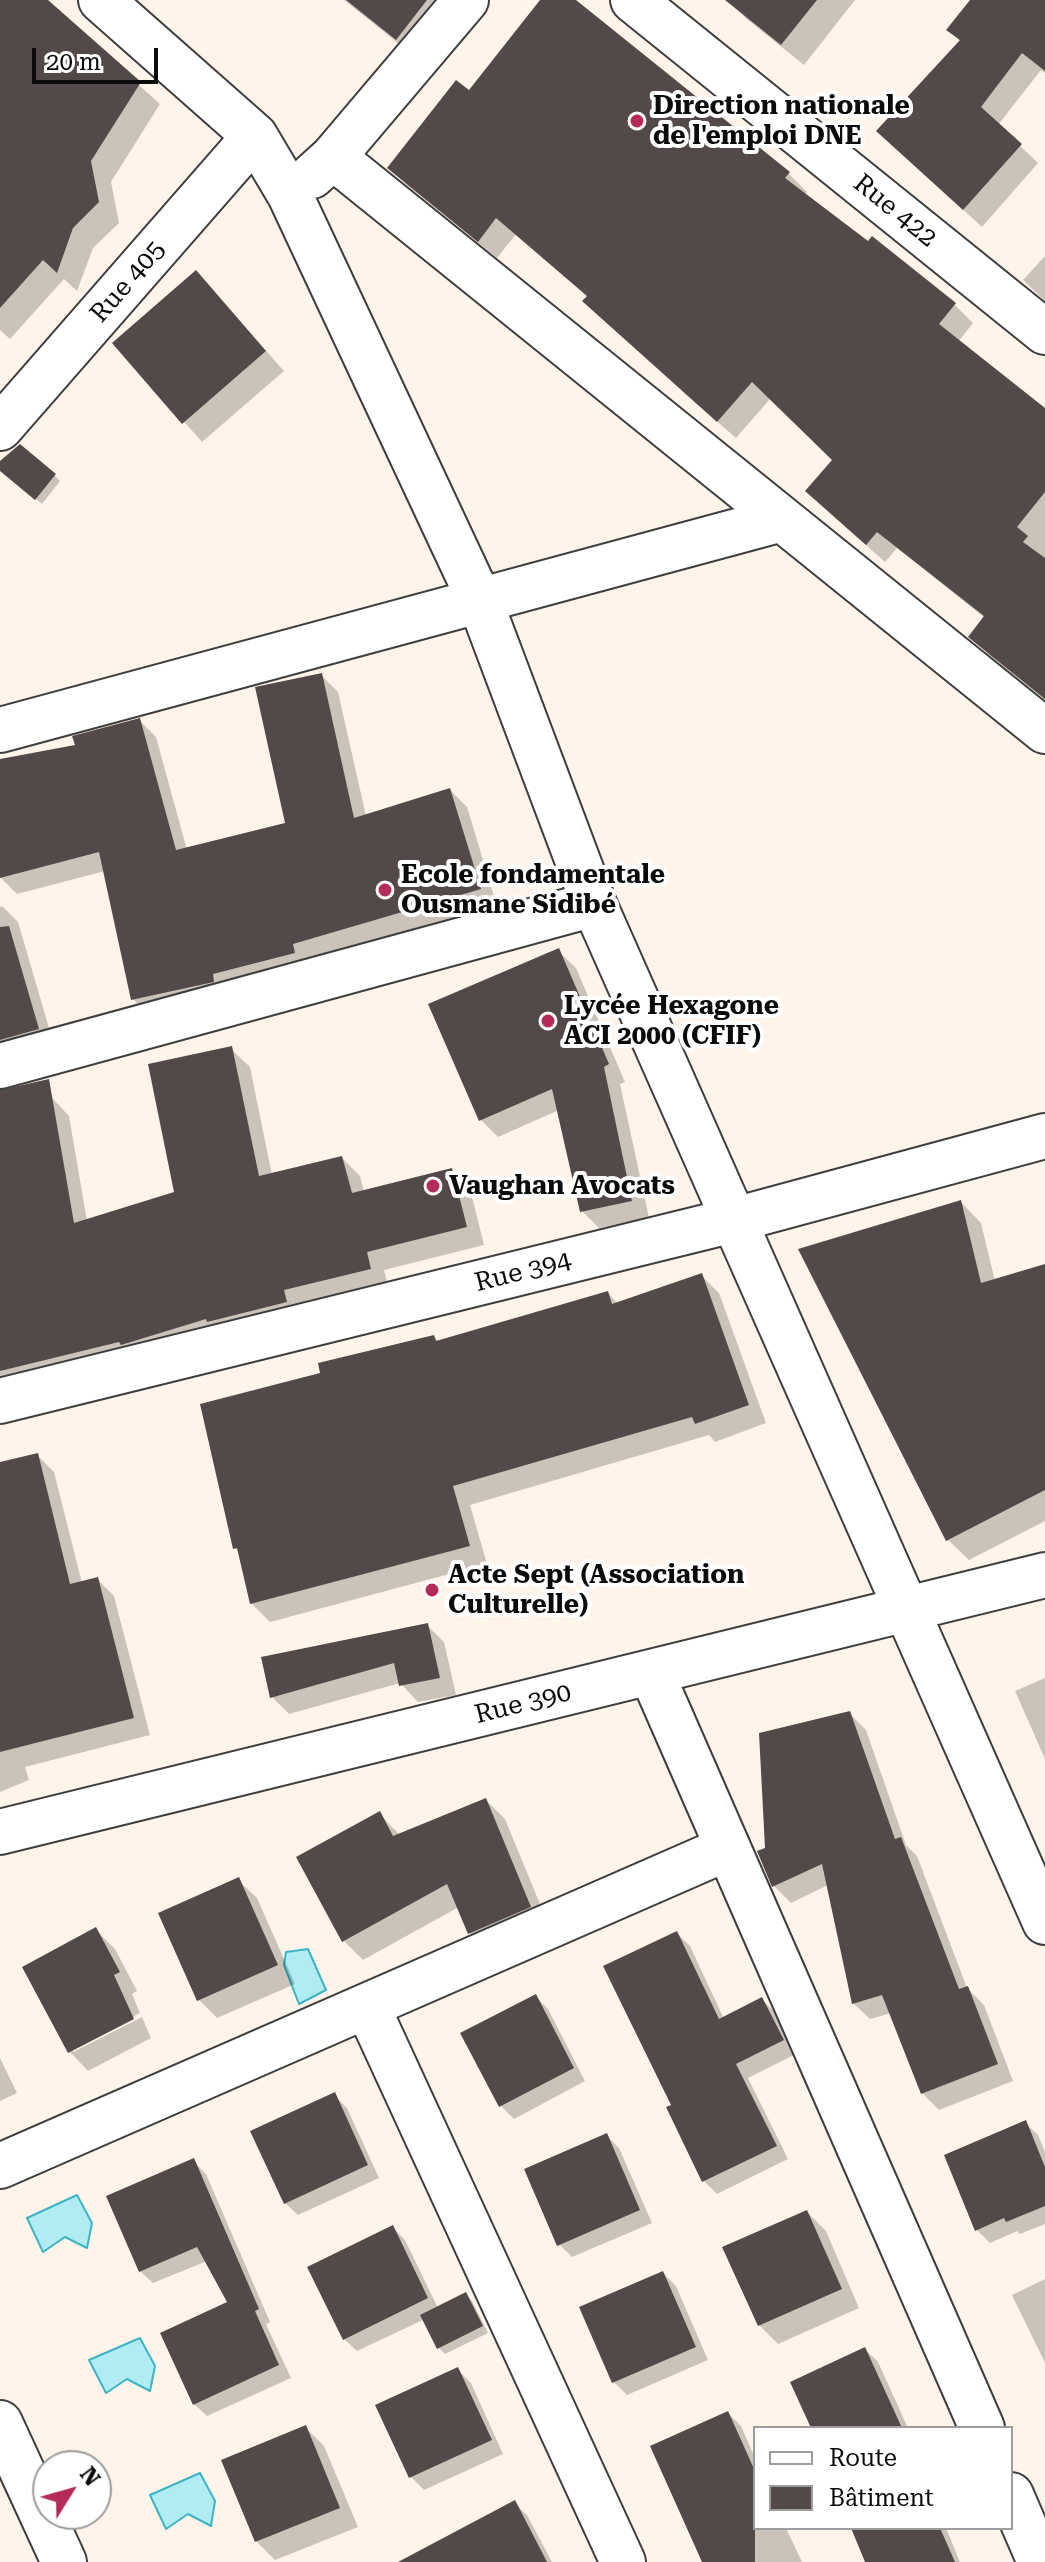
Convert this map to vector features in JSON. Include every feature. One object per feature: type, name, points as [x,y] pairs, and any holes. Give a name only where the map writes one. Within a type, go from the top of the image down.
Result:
[{"type":"street","points":[[101,0],[255,136],[290,195],[480,601],[594,904],[1045,1922]]},
{"type":"street","points":[[290,195],[333,157],[466,0]]},
{"type":"street","name":"Rue 422","points":[[633,0],[1045,332]]},
{"type":"street","name":"Rue 405","points":[[0,428],[255,136]]},
{"type":"street","points":[[333,157],[1045,731]]},
{"type":"street","points":[[0,730],[782,519]]},
{"type":"street","points":[[0,1066],[594,904]]},
{"type":"street","name":"Rue 394","points":[[0,1401],[734,1220],[1045,1136]]},
{"type":"street","name":"Rue 390","points":[[0,1832],[1045,1575]]},
{"type":"street","points":[[651,1672],[981,2426]]},
{"type":"street","points":[[0,2166],[728,1848]]},
{"type":"street","points":[[367,2006],[623,2562]]},
{"type":"street","points":[[0,2423],[64,2562]]},
{"type":"street","points":[[1013,2500],[1040,2562]]},
{"type":"water","points":[[308,1949],[326,1990],[299,2004],[284,1965],[286,1952]]},
{"type":"water","points":[[77,2195],[92,2223],[87,2248],[65,2237],[43,2252],[27,2218]]},
{"type":"water","points":[[140,2338],[155,2366],[150,2391],[127,2379],[106,2393],[89,2360]]},
{"type":"water","points":[[200,2473],[215,2501],[211,2526],[188,2514],[166,2529],[150,2495]]},
{"type":"building","points":[[0,0],[48,0],[141,82],[91,161],[99,202],[73,228],[57,273],[43,260],[0,308]]},
{"type":"building","points":[[346,0],[427,0],[396,40]]},
{"type":"building","points":[[540,0],[576,0],[790,172],[785,178],[868,241],[872,236],[956,303],[939,324],[1045,408],[1045,492],[1017,527],[1028,536],[1023,542],[1045,558],[1045,699],[968,637],[984,616],[877,532],[866,545],[805,491],[832,460],[752,382],[717,422],[582,301],[587,296],[496,218],[478,242],[387,168],[456,80],[469,90]]},
{"type":"building","points":[[725,0],[817,0],[781,45]]},
{"type":"building","points":[[970,0],[1045,0],[1045,71],[1022,53],[981,107],[1022,144],[963,210],[876,131],[960,40],[946,30]]},
{"type":"building","points":[[196,270],[266,351],[182,424],[112,343]]},
{"type":"building","points":[[20,444],[56,474],[35,500],[0,471],[0,461]]},
{"type":"building","points":[[322,673],[354,818],[450,788],[481,889],[293,944],[295,953],[213,974],[214,982],[131,1000],[99,852],[0,878],[0,759],[75,745],[72,736],[140,718],[176,850],[285,823],[255,687]]},
{"type":"building","points":[[9,926],[39,1029],[0,1040],[0,927]]},
{"type":"building","points":[[559,948],[609,1064],[604,1067],[632,1201],[580,1212],[552,1089],[479,1121],[428,1004]]},
{"type":"building","points":[[232,1046],[259,1176],[342,1156],[352,1193],[452,1168],[467,1227],[367,1252],[371,1269],[284,1290],[287,1302],[207,1322],[206,1319],[121,1345],[119,1342],[0,1371],[0,1090],[49,1079],[74,1223],[174,1192],[148,1064]]},
{"type":"building","points":[[961,1200],[981,1283],[1045,1264],[1045,1490],[946,1541],[798,1249]]},
{"type":"building","points":[[702,1273],[749,1405],[695,1424],[692,1417],[453,1486],[470,1546],[250,1604],[237,1548],[233,1549],[200,1404],[320,1373],[318,1363],[434,1335],[436,1341],[608,1291],[612,1304]]},
{"type":"building","points":[[38,1453],[70,1584],[98,1577],[134,1718],[0,1752],[0,1462]]},
{"type":"building","points":[[428,1623],[440,1678],[399,1686],[394,1663],[270,1698],[261,1657]]},
{"type":"building","points":[[850,1711],[895,1839],[901,1837],[959,1989],[968,1986],[998,2064],[921,2094],[882,1995],[852,2004],[822,1864],[772,1887],[757,1851],[765,1848],[759,1733]]},
{"type":"building","points":[[486,1798],[531,1907],[468,1934],[447,1884],[342,1942],[296,1857],[380,1811],[393,1836]]},
{"type":"building","points":[[239,1877],[278,1965],[197,2001],[158,1913]]},
{"type":"building","points":[[96,1927],[120,1972],[114,1975],[134,2019],[68,2053],[22,1967]]},
{"type":"building","points":[[677,1931],[719,2019],[762,1997],[784,2040],[736,2064],[777,2146],[702,2182],[666,2107],[671,2105],[603,1966]]},
{"type":"building","points":[[536,1994],[574,2068],[499,2107],[460,2033]]},
{"type":"building","points":[[335,2092],[368,2165],[284,2204],[250,2131]]},
{"type":"building","points":[[1026,2120],[1045,2167],[1045,2206],[1006,2222],[1004,2218],[975,2231],[944,2155]]},
{"type":"building","points":[[607,2133],[640,2210],[557,2246],[524,2169]]},
{"type":"building","points":[[194,2158],[259,2309],[255,2311],[279,2365],[193,2405],[160,2333],[227,2302],[197,2247],[139,2272],[106,2196]]},
{"type":"building","points":[[807,2210],[842,2289],[758,2326],[722,2247]]},
{"type":"building","points":[[393,2225],[428,2298],[343,2340],[307,2267]]},
{"type":"building","points":[[663,2271],[696,2347],[612,2383],[579,2307]]},
{"type":"building","points":[[466,2292],[483,2326],[437,2349],[420,2315]]},
{"type":"building","points":[[865,2347],[901,2426],[810,2426],[790,2382]]},
{"type":"building","points":[[458,2367],[492,2440],[409,2478],[375,2405]]},
{"type":"building","points":[[728,2411],[753,2467],[755,2562],[702,2562],[650,2446]]},
{"type":"building","points":[[306,2425],[340,2508],[255,2542],[221,2460]]},
{"type":"building","points":[[515,2500],[547,2562],[398,2562]]},
{"type":"building","points":[[852,2530],[941,2530],[955,2562],[865,2562]]},
{"type":"place","name":"Direction nationale de l'emploi DNE","points":[[637,121]]},
{"type":"place","name":"Ecole fondamentale Ousmane Sidibé","points":[[385,890]]},
{"type":"place","name":"Lycée Hexagone ACI 2000 (CFIF)","points":[[548,1021]]},
{"type":"place","name":"Vaughan Avocats","points":[[433,1186]]},
{"type":"place","name":"Acte Sept (Association Culturelle)","points":[[432,1590]]}]
